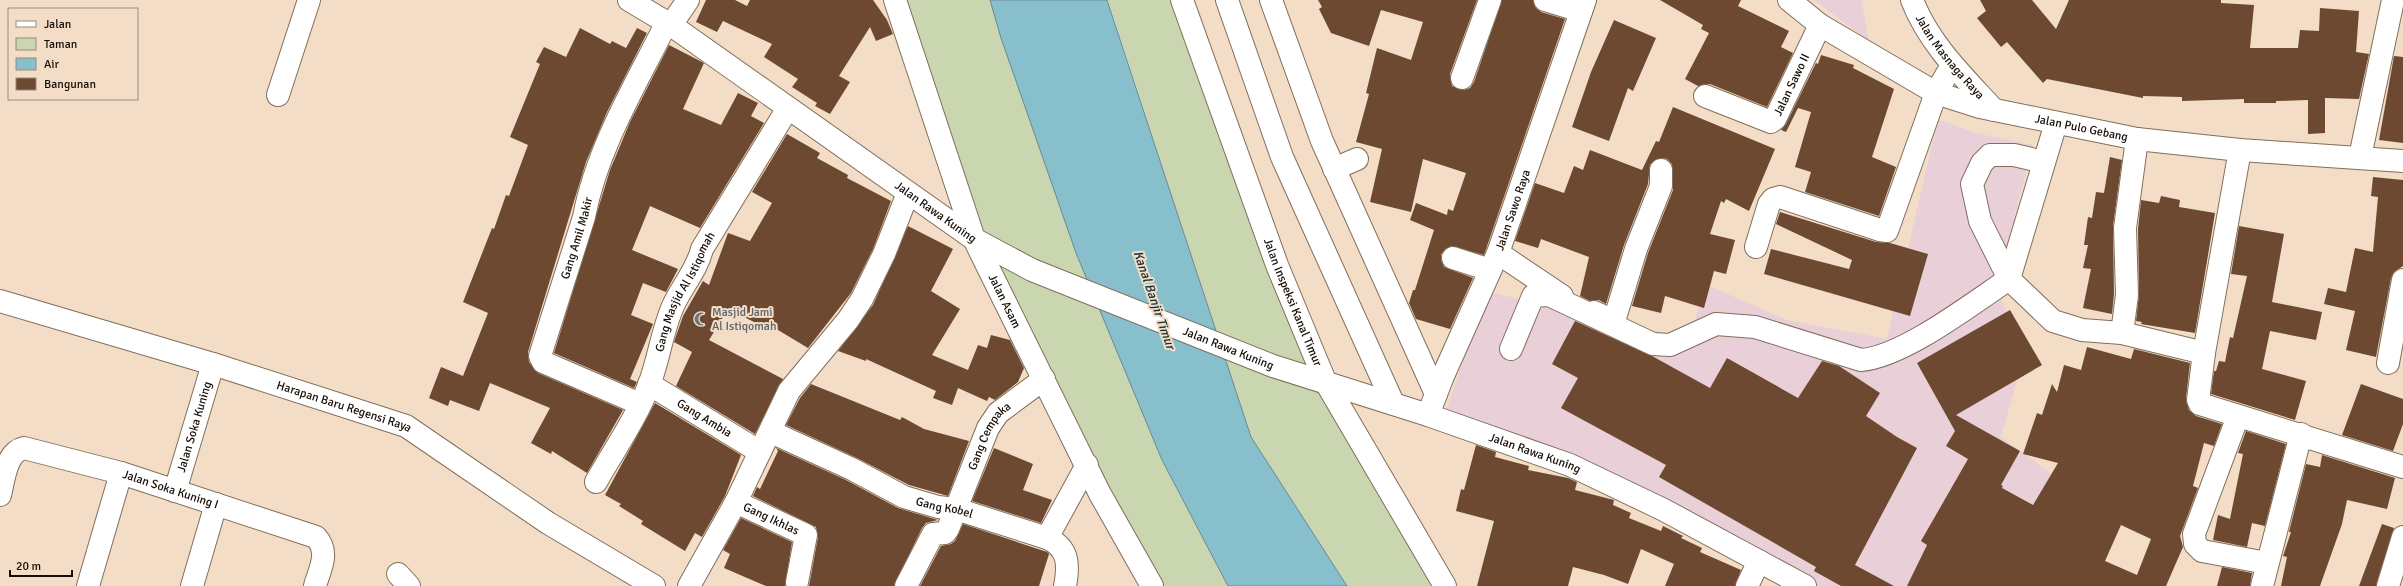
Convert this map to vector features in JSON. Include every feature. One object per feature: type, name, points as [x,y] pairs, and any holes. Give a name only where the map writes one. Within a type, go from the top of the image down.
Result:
[{"type":"street","points":[[278,95],[309,0]]},
{"type":"street","name":"Jalan Rawa Kuning","points":[[629,0],[669,23],[974,239],[1032,270],[1273,366],[1392,403],[1570,465],[1664,510],[1805,586]]},
{"type":"street","name":"Gang Amil Makir","points":[[640,404],[543,362],[540,356],[584,217],[588,194],[618,121],[669,23],[688,0]]},
{"type":"street","name":"Jalan Asam","points":[[895,0],[974,239],[1086,465],[1152,586]]},
{"type":"street","name":"Jalan Inspeksi Kanal Timur","points":[[1182,0],[1277,265],[1325,381],[1445,586]]},
{"type":"street","points":[[1226,0],[1282,157],[1392,403]]},
{"type":"street","points":[[1271,0],[1322,141],[1436,394]]},
{"type":"street","points":[[1462,78],[1490,0]]},
{"type":"street","points":[[1545,0],[1583,5]]},
{"type":"street","name":"Jalan Pulo Gebang","points":[[1789,0],[1820,25],[1936,93],[1994,110],[2137,139],[2240,150],[2403,161]]},
{"type":"street","name":"Jalan Masnaga Raya","points":[[1912,0],[1919,18],[1952,65],[1994,110]]},
{"type":"street","points":[[2360,158],[2393,0]]},
{"type":"street","name":"Jalan Sawo Raya","points":[[1428,415],[1494,262],[1583,5]]},
{"type":"street","name":"Jalan Sawo II","points":[[1705,96],[1767,122],[1775,119],[1820,25]]},
{"type":"street","points":[[1756,246],[1769,204],[1773,199],[1780,197],[1887,231],[1936,93],[1952,65]]},
{"type":"street","name":"Gang Masjid Al Istiqomah","points":[[596,482],[640,404],[649,384],[665,326],[683,285],[700,259],[702,249],[788,108]]},
{"type":"street","points":[[1511,349],[1533,296],[1540,294],[1549,295],[1653,344],[1670,345],[1716,324],[1755,326],[1861,360],[1872,359],[1921,337],[2009,279],[2056,123]]},
{"type":"street","points":[[2122,333],[2127,295],[2125,228],[2137,139]]},
{"type":"street","points":[[2240,150],[2204,354],[2198,400],[2200,404],[2301,434],[2403,467]]},
{"type":"street","points":[[2044,162],[2014,155],[1990,155],[1982,163],[1972,184],[1980,220],[2009,279],[2053,321],[2082,330],[2122,333],[2204,354]]},
{"type":"street","points":[[1334,169],[1357,159]]},
{"type":"street","points":[[1453,258],[1494,262],[1603,316],[1615,318],[1636,249],[1661,186],[1661,170]]},
{"type":"street","points":[[689,586],[736,502],[771,432],[789,391],[848,320],[862,299],[884,254],[908,193]]},
{"type":"street","points":[[2388,363],[2403,280]]},
{"type":"street","name":"Harapan Baru Regensi Raya","points":[[0,301],[213,364],[406,426],[548,524],[654,586]]},
{"type":"street","name":"Jalan Soka Kuning","points":[[175,491],[213,364]]},
{"type":"street","name":"Gang Cempaka","points":[[906,586],[931,537],[936,532],[946,533],[988,428],[998,413],[1044,379]]},
{"type":"street","name":"Gang Ambia","points":[[649,384],[760,452]]},
{"type":"street","points":[[2238,416],[2194,534],[2194,540],[2202,551],[2267,563]]},
{"type":"street","name":"Gang Kobel","points":[[771,432],[852,469],[904,497],[938,507],[956,509],[1047,538],[1062,548],[1068,560],[1065,586]]},
{"type":"street","points":[[2262,586],[2301,434]]},
{"type":"street","name":"Jalan Soka Kuning I","points":[[0,495],[11,455],[17,450],[24,448],[121,473],[316,537],[323,545],[324,556],[315,586]]},
{"type":"street","points":[[1047,538],[1086,465]]},
{"type":"street","points":[[88,586],[121,473]]},
{"type":"street","name":"Gang Ikhlas","points":[[736,502],[806,535],[797,582]]},
{"type":"street","points":[[192,586],[216,504]]},
{"type":"street","points":[[2388,586],[2403,537]]},
{"type":"street","points":[[1747,586],[1759,561]]},
{"type":"shaded area","points":[[1814,0],[1861,0],[1869,41]]},
{"type":"shaded area","points":[[1938,119],[1976,133],[2033,145],[1996,288],[2025,352],[2001,437],[2079,494],[2045,586],[1811,586],[1615,474],[1446,411],[1487,291],[1609,322],[1689,337],[1707,285],[1787,320],[1887,339]]},
{"type":"green space","points":[[895,0],[990,0],[1001,38],[1095,295],[1162,460],[1228,586],[1152,586],[974,239]]},
{"type":"green space","points":[[1108,0],[1182,0],[1288,291],[1445,586],[1346,586],[1251,437]]},
{"type":"water","name":"Kanal Banjir Timur","points":[[990,0],[1107,0],[1251,437],[1347,586],[1228,586],[1162,460],[1076,253],[1001,38]]},
{"type":"building","points":[[706,0],[735,0],[747,6],[750,0],[873,0],[887,20],[893,34],[876,41],[870,27],[839,76],[850,82],[830,114],[815,106],[817,103],[792,87],[798,79],[764,57],[772,44],[723,21],[717,32],[696,22]]},
{"type":"building","points":[[1318,0],[1477,0],[1450,74],[1452,86],[1464,90],[1470,88],[1474,82],[1502,0],[1533,0],[1536,8],[1541,12],[1565,19],[1484,255],[1451,246],[1441,254],[1441,260],[1444,267],[1473,278],[1450,329],[1416,319],[1409,303],[1413,290],[1415,290],[1434,230],[1410,220],[1416,203],[1447,215],[1448,209],[1453,211],[1466,173],[1423,159],[1411,212],[1370,202],[1382,149],[1356,142],[1369,94],[1366,93],[1377,48],[1411,60],[1423,22],[1381,10],[1369,46],[1331,33],[1319,9],[1322,7]]},
{"type":"building","points":[[1660,0],[1741,0],[1738,6],[1789,31],[1781,47],[1793,53],[1767,107],[1710,84],[1698,86],[1685,79],[1709,33],[1701,29],[1703,25]]},
{"type":"building","points":[[1980,0],[2032,0],[2056,29],[2069,0],[2221,0],[2221,3],[2254,5],[2250,48],[2298,48],[2300,30],[2319,31],[2320,8],[2359,11],[2356,52],[2369,54],[2359,99],[2325,98],[2325,133],[2308,134],[2308,100],[2276,101],[2276,103],[2244,103],[2244,99],[2182,101],[2182,97],[2143,96],[2143,98],[2047,79],[2043,83],[2007,42],[2001,47],[1977,18],[1986,11]]},
{"type":"building","points":[[1614,20],[1656,38],[1633,91],[1628,88],[1609,141],[1572,127],[1591,72]]},
{"type":"building","points":[[580,28],[610,44],[612,41],[626,48],[637,28],[647,33],[607,112],[586,162],[528,352],[529,362],[538,373],[623,410],[587,473],[552,451],[551,454],[531,443],[550,408],[490,383],[479,411],[450,400],[448,406],[429,398],[441,367],[463,376],[488,313],[463,302],[492,228],[494,229],[506,195],[509,196],[528,145],[510,137],[540,64],[536,62],[544,47],[566,57]]},
{"type":"building","points":[[669,45],[704,63],[683,109],[721,125],[738,93],[758,103],[751,116],[764,123],[700,228],[650,206],[632,250],[678,269],[666,292],[643,283],[631,315],[653,324],[630,379],[637,382],[634,388],[554,353],[610,170],[630,122]]},
{"type":"building","points":[[1821,55],[1854,65],[1853,68],[1894,89],[1872,157],[1896,167],[1879,216],[1805,192],[1811,172],[1795,167],[1811,112],[1798,108],[1786,132],[1781,130],[1786,124],[1816,63],[1818,64]]},
{"type":"building","points":[[2394,56],[2403,57],[2403,143],[2379,140]]},
{"type":"building","points":[[1673,107],[1775,149],[1749,211],[1726,199],[1724,203],[1721,201],[1710,234],[1735,240],[1726,274],[1714,271],[1704,308],[1665,296],[1661,313],[1632,306],[1648,253],[1673,190],[1672,164],[1667,159],[1661,158],[1650,164],[1648,184],[1624,245],[1606,304],[1599,300],[1590,301],[1580,296],[1589,257],[1541,239],[1538,248],[1515,241],[1535,183],[1564,193],[1574,166],[1583,170],[1590,150],[1642,170],[1656,141],[1659,142]]},
{"type":"building","points":[[787,134],[820,153],[817,158],[848,175],[847,178],[891,201],[873,249],[851,293],[808,348],[768,324],[766,328],[728,309],[709,340],[783,379],[755,434],[676,386],[692,352],[674,342],[683,316],[703,281],[709,285],[728,233],[750,241],[772,203],[752,192]]},
{"type":"building","points":[[2110,157],[2122,160],[2113,226],[2114,294],[2112,314],[2083,308],[2091,269],[2083,268],[2088,245],[2084,245],[2088,217],[2092,218],[2096,192],[2104,193]]},
{"type":"building","points":[[2373,177],[2403,180],[2403,266],[2394,272],[2391,278],[2376,357],[2346,350],[2355,311],[2324,304],[2328,288],[2346,292],[2355,248],[2373,252],[2378,197],[2371,196]]},
{"type":"building","points":[[2161,196],[2180,200],[2179,207],[2215,213],[2195,333],[2141,324],[2142,322],[2136,321],[2139,295],[2138,229],[2141,200],[2159,203]]},
{"type":"building","points":[[1780,212],[1876,242],[1890,243],[1928,254],[1910,316],[1764,274],[1771,249],[1849,269],[1852,260],[1776,224]]},
{"type":"building","points":[[908,226],[953,249],[931,291],[960,309],[932,355],[968,370],[978,345],[987,348],[991,335],[1010,340],[1024,368],[1018,382],[995,400],[989,397],[987,401],[958,388],[952,405],[933,398],[936,391],[866,359],[866,361],[838,351],[873,305]]},
{"type":"building","points":[[2239,226],[2284,234],[2272,302],[2322,312],[2316,340],[2270,331],[2262,369],[2306,381],[2295,420],[2211,394],[2214,371],[2216,371],[2219,361],[2225,362],[2230,337],[2233,338],[2247,276],[2231,274]]},
{"type":"building","points":[[2010,310],[2042,365],[1956,415],[2020,451],[2001,485],[2003,486],[2002,488],[2033,505],[2058,463],[2023,454],[2037,413],[2042,415],[2052,384],[2057,392],[2064,365],[2081,370],[2087,347],[2131,359],[2134,349],[2190,363],[2186,398],[2189,410],[2196,416],[2222,424],[2214,446],[2204,443],[2193,486],[2198,488],[2180,536],[2183,547],[2166,586],[1907,586],[1927,545],[1921,541],[1968,459],[1946,446],[1955,431],[1917,363]],"holes":[[[2121,525],[2151,539],[2137,575],[2105,561]]]},
{"type":"building","points":[[1575,321],[1652,356],[1710,388],[1727,358],[1798,398],[1822,361],[1839,366],[1880,393],[1866,416],[1897,437],[1917,448],[1855,565],[1894,586],[1841,586],[1814,571],[1816,567],[1659,477],[1666,465],[1561,408],[1578,378],[1552,364]]},
{"type":"building","points":[[811,384],[900,420],[902,417],[924,429],[969,441],[948,496],[909,485],[857,458],[786,425],[800,398]]},
{"type":"building","points":[[2361,384],[2403,399],[2403,424],[2393,451],[2342,435]]},
{"type":"building","points":[[655,403],[741,455],[725,496],[702,537],[695,533],[685,551],[641,524],[643,521],[619,506],[621,504],[605,495]]},
{"type":"building","points":[[2246,431],[2286,444],[2265,526],[2252,523],[2247,547],[2213,540],[2218,515],[2230,519],[2243,454],[2238,453]]},
{"type":"building","points":[[1476,445],[1496,452],[1495,457],[1529,466],[1528,470],[1568,478],[1577,482],[1575,490],[1614,500],[1613,505],[1631,513],[1629,518],[1661,531],[1663,526],[1683,536],[1681,538],[1702,548],[1700,552],[1741,570],[1735,586],[1665,586],[1674,564],[1641,549],[1628,584],[1604,575],[1573,567],[1568,586],[1477,586],[1494,521],[1456,511],[1461,489],[1464,490]]},
{"type":"building","points":[[776,448],[846,480],[898,508],[938,520],[926,523],[922,528],[894,586],[809,586],[818,537],[816,527],[753,496],[757,487],[760,489],[778,451]]},
{"type":"building","points":[[994,448],[1033,464],[1023,490],[1052,500],[1041,523],[972,501]]},
{"type":"building","points":[[2322,455],[2395,478],[2387,509],[2347,500],[2342,524],[2320,586],[2281,586],[2287,557],[2283,556],[2291,532],[2289,532],[2306,464],[2320,467]]},
{"type":"building","points":[[741,518],[792,542],[785,586],[766,586],[724,568],[730,554],[723,550]]},
{"type":"building","points":[[963,524],[1047,552],[1049,554],[1039,586],[920,586],[941,546],[951,544],[955,541]]},
{"type":"building","points":[[2382,524],[2394,528],[2376,586],[2359,586]]},
{"type":"building","points":[[2222,567],[2252,573],[2250,586],[2217,586]]},
{"type":"place","name":"Masjid Jami Al Istiqomah","points":[[701,319]]}]
